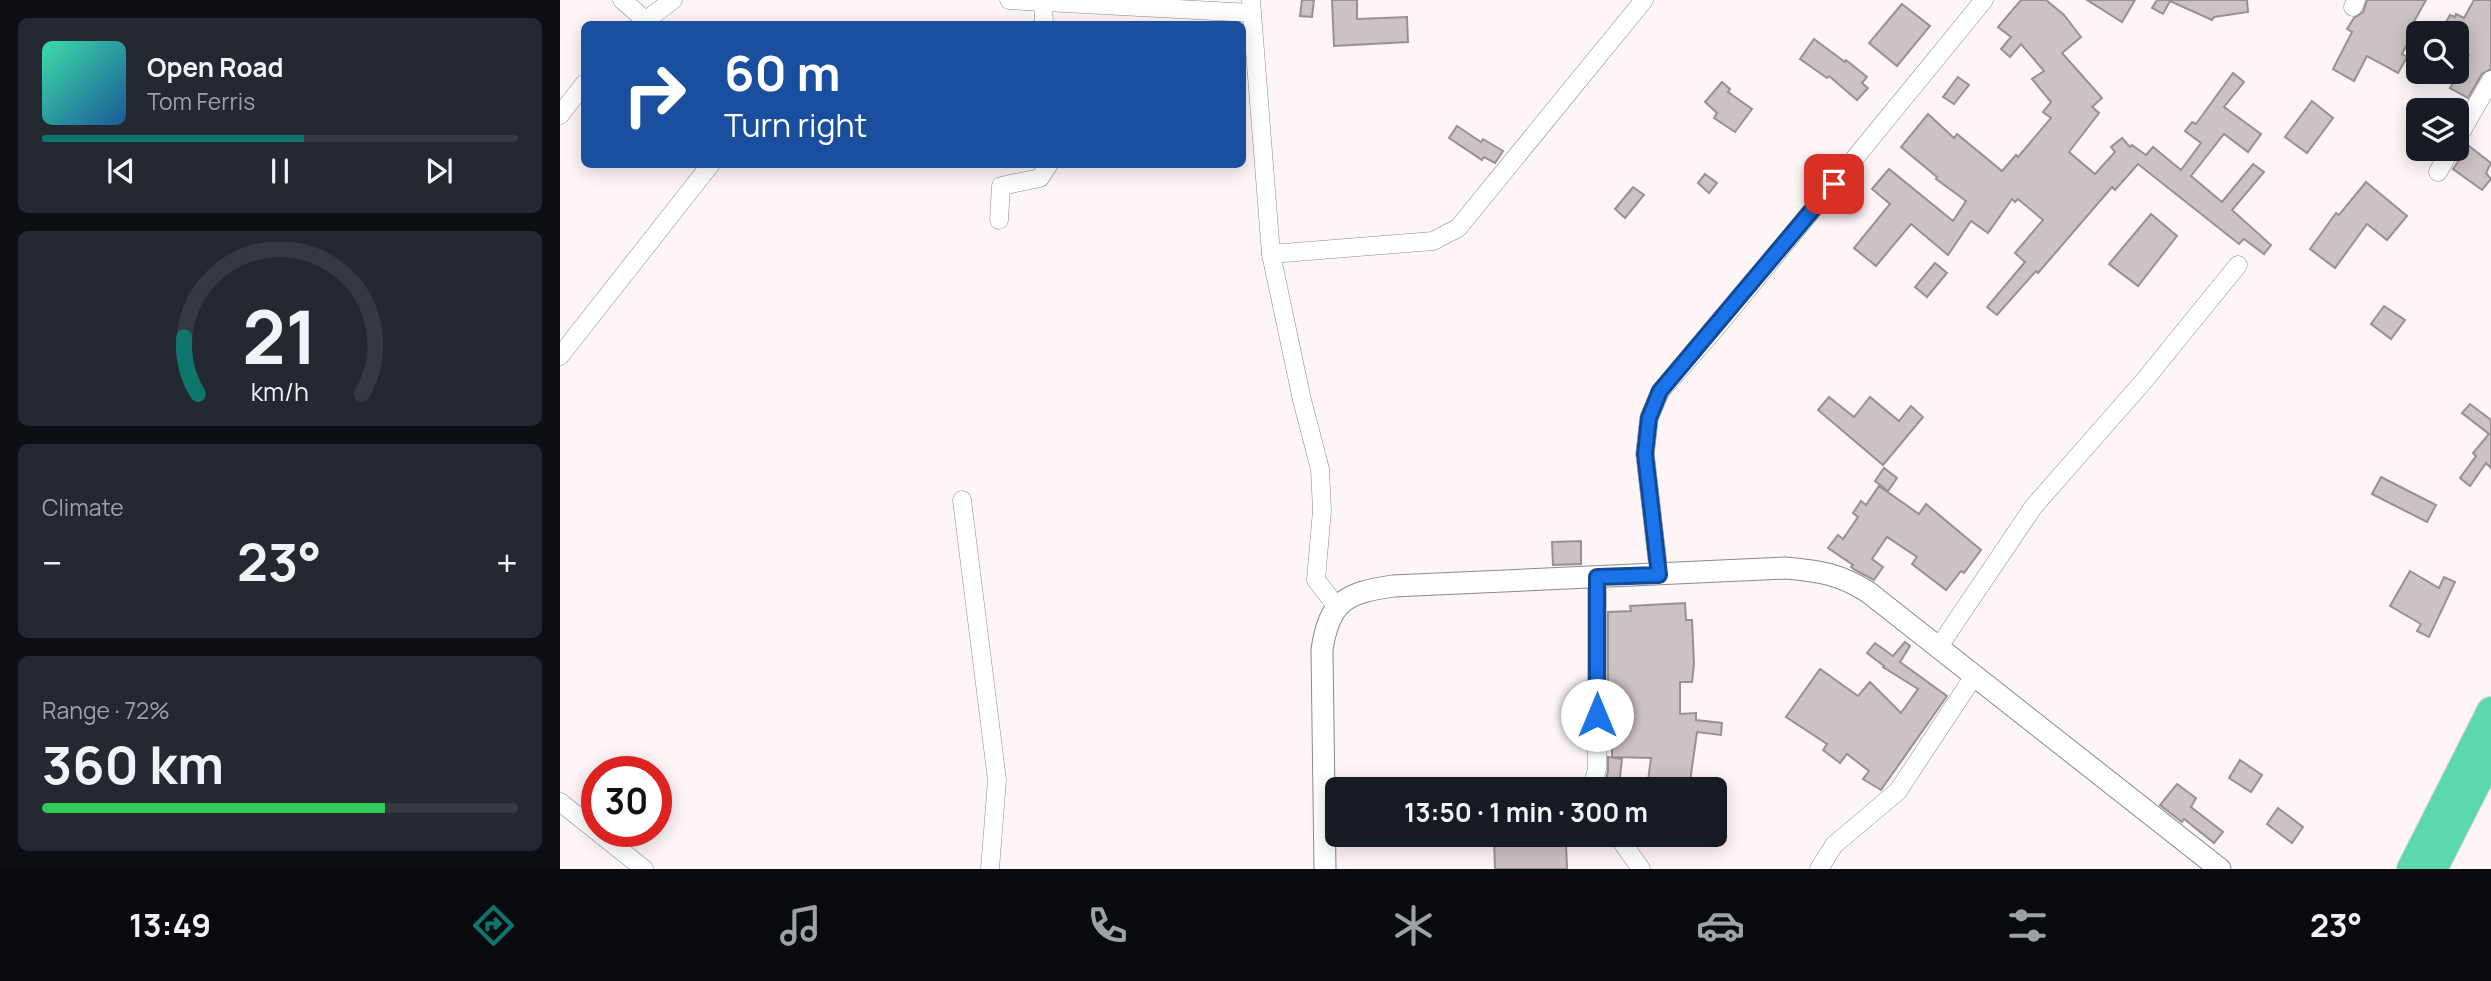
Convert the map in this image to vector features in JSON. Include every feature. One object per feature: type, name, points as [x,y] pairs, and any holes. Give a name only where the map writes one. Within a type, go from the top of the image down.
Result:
[{"type":"highway","points":[[2411,869],[2491,711]]},
{"type":"highway","points":[[2433,869],[2491,755]]},
{"type":"street","points":[[622,0],[643,21]]},
{"type":"street","points":[[647,21],[673,0]]},
{"type":"street","points":[[1009,0],[1251,6],[1271,254],[1301,400],[1320,469],[1322,510],[1315,580],[1337,607]]},
{"type":"street","points":[[1271,254],[1433,241],[1458,228],[1644,0]]},
{"type":"street","points":[[1659,575],[1645,454],[1649,418],[1660,391],[1775,256],[1984,0]]},
{"type":"street","points":[[1043,2],[1044,21]]},
{"type":"street","points":[[2469,118],[2491,80]]},
{"type":"street","points":[[560,115],[581,88]]},
{"type":"street","points":[[2438,172],[2444,161]]},
{"type":"street","points":[[560,356],[708,168]]},
{"type":"street","points":[[999,219],[1001,186],[1040,178],[1046,168]]},
{"type":"street","points":[[1938,648],[2034,506],[2143,382],[2238,265]]},
{"type":"street","points":[[962,500],[998,780],[990,869]]},
{"type":"street","points":[[1325,869],[1322,650],[1325,627],[1337,607],[1351,596],[1371,589],[1393,586],[1786,568],[1834,574],[1850,580],[1868,592],[2220,869]]},
{"type":"street","points":[[1595,777],[1597,577]]},
{"type":"street","points":[[1819,869],[1834,845],[1898,791],[1974,676]]},
{"type":"street","points":[[560,802],[644,869]]},
{"type":"street","points":[[1626,847],[1642,869]]},
{"type":"building","points":[[1302,0],[1314,0],[1312,17],[1300,16]]},
{"type":"building","points":[[1332,0],[1357,0],[1357,19],[1407,17],[1408,42],[1334,46]]},
{"type":"building","points":[[2021,0],[2046,0],[2064,15],[2081,37],[2062,53],[2102,98],[2092,107],[2099,113],[2069,152],[2095,174],[2115,152],[2111,147],[2122,138],[2130,147],[2132,145],[2146,155],[2153,147],[2181,170],[2201,143],[2185,131],[2192,122],[2196,124],[2233,73],[2244,82],[2224,107],[2261,134],[2248,152],[2224,134],[2191,176],[2222,202],[2253,164],[2264,172],[2232,210],[2271,245],[2264,254],[2244,239],[2239,244],[2138,164],[2115,190],[2112,187],[2038,273],[2036,271],[1997,315],[1987,307],[2025,262],[2015,253],[2043,220],[2018,199],[2015,202],[2012,199],[1988,233],[1971,221],[1948,255],[1911,224],[1876,266],[1854,248],[1890,204],[1872,189],[1889,169],[1953,221],[1966,201],[1936,179],[1937,177],[1901,147],[1928,114],[1954,138],[1957,134],[2002,171],[2016,155],[2018,157],[2051,118],[2043,112],[2051,102],[2032,79],[2044,71],[2021,44],[2010,57],[2001,49],[2011,37],[1998,27]]},
{"type":"building","points":[[2087,0],[2135,0],[2122,22]]},
{"type":"building","points":[[2157,0],[2247,0],[2248,12],[2214,17],[2212,20],[2170,1],[2163,14],[2152,8]]},
{"type":"building","points":[[2367,0],[2426,0],[2414,21],[2406,21],[2406,46],[2402,54],[2406,59],[2398,73],[2367,56],[2354,81],[2333,69],[2352,32],[2347,29],[2354,18],[2363,12]]},
{"type":"building","points":[[2474,0],[2491,0],[2491,69],[2482,74],[2468,98],[2450,88],[2452,84],[2469,84],[2469,21],[2447,21],[2450,15],[2455,17],[2456,14],[2464,18]]},
{"type":"building","points":[[1902,4],[1930,26],[1897,66],[1869,43]]},
{"type":"building","points":[[1814,39],[1867,77],[1862,83],[1868,88],[1857,100],[1829,76],[1827,78],[1800,59]]},
{"type":"building","points":[[1958,77],[1969,85],[1954,104],[1943,97]]},
{"type":"building","points":[[1722,82],[1730,89],[1728,92],[1752,109],[1735,132],[1714,118],[1717,113],[1705,102]]},
{"type":"building","points":[[2312,101],[2333,118],[2307,153],[2285,137]]},
{"type":"building","points":[[1457,126],[1481,142],[1483,139],[1503,151],[1495,163],[1484,157],[1482,160],[1449,138]]},
{"type":"building","points":[[2469,146],[2491,163],[2486,173],[2491,179],[2482,190],[2453,169],[2459,161],[2469,161]]},
{"type":"building","points":[[1705,174],[1717,183],[1709,193],[1698,183]]},
{"type":"building","points":[[2366,182],[2407,216],[2387,240],[2367,224],[2335,268],[2310,249],[2336,213],[2339,215]]},
{"type":"building","points":[[1633,187],[1644,195],[1625,218],[1615,209]]},
{"type":"building","points":[[2151,214],[2177,236],[2138,286],[2109,264]]},
{"type":"building","points":[[1935,263],[1947,273],[1927,297],[1915,287]]},
{"type":"building","points":[[2384,306],[2405,320],[2391,339],[2371,324]]},
{"type":"building","points":[[1829,397],[1854,417],[1870,397],[1899,421],[1911,406],[1923,417],[1883,465],[1818,410]]},
{"type":"building","points":[[2470,404],[2491,420],[2491,468],[2486,463],[2470,486],[2460,478],[2476,456],[2473,453],[2489,434],[2462,413]]},
{"type":"building","points":[[1884,468],[1897,478],[1888,491],[1875,481]]},
{"type":"building","points":[[2381,477],[2436,505],[2427,522],[2372,494]]},
{"type":"building","points":[[1879,486],[1919,514],[1926,504],[1981,550],[1964,573],[1961,571],[1946,590],[1912,564],[1917,557],[1887,537],[1872,559],[1883,567],[1874,580],[1855,570],[1851,567],[1853,565],[1828,548],[1838,535],[1843,539],[1858,517],[1853,513],[1861,501],[1866,505]]},
{"type":"building","points":[[1581,541],[1581,564],[1553,565],[1552,542]]},
{"type":"building","points":[[2410,571],[2439,588],[2444,577],[2455,582],[2429,637],[2417,631],[2421,624],[2390,606]]},
{"type":"building","points":[[1685,603],[1686,620],[1692,620],[1692,682],[1680,682],[1680,714],[1696,713],[1696,720],[1722,723],[1721,735],[1697,732],[1691,777],[1649,777],[1651,758],[1612,757],[1612,722],[1608,722],[1608,612],[1631,611],[1630,606]]},
{"type":"building","points":[[1905,642],[1910,646],[1900,662],[1947,696],[1881,790],[1863,779],[1869,771],[1847,754],[1840,763],[1823,750],[1827,744],[1786,717],[1820,669],[1858,696],[1870,682],[1901,713],[1918,689],[1883,667],[1867,653],[1875,643],[1893,656]]},
{"type":"building","points":[[1608,757],[1622,759],[1620,777],[1607,777]]},
{"type":"building","points":[[2240,760],[2262,775],[2251,792],[2229,778]]},
{"type":"building","points":[[2177,784],[2196,798],[2191,807],[2223,832],[2214,843],[2184,819],[2182,822],[2160,805]]},
{"type":"building","points":[[2278,808],[2303,827],[2292,843],[2267,824]]},
{"type":"building","points":[[1494,847],[1566,847],[1567,869],[1495,869]]},
{"type":"route","points":[[1597,715],[1597,577],[1659,575],[1645,454],[1649,418],[1660,391],[1716,328],[1834,184]]}]
